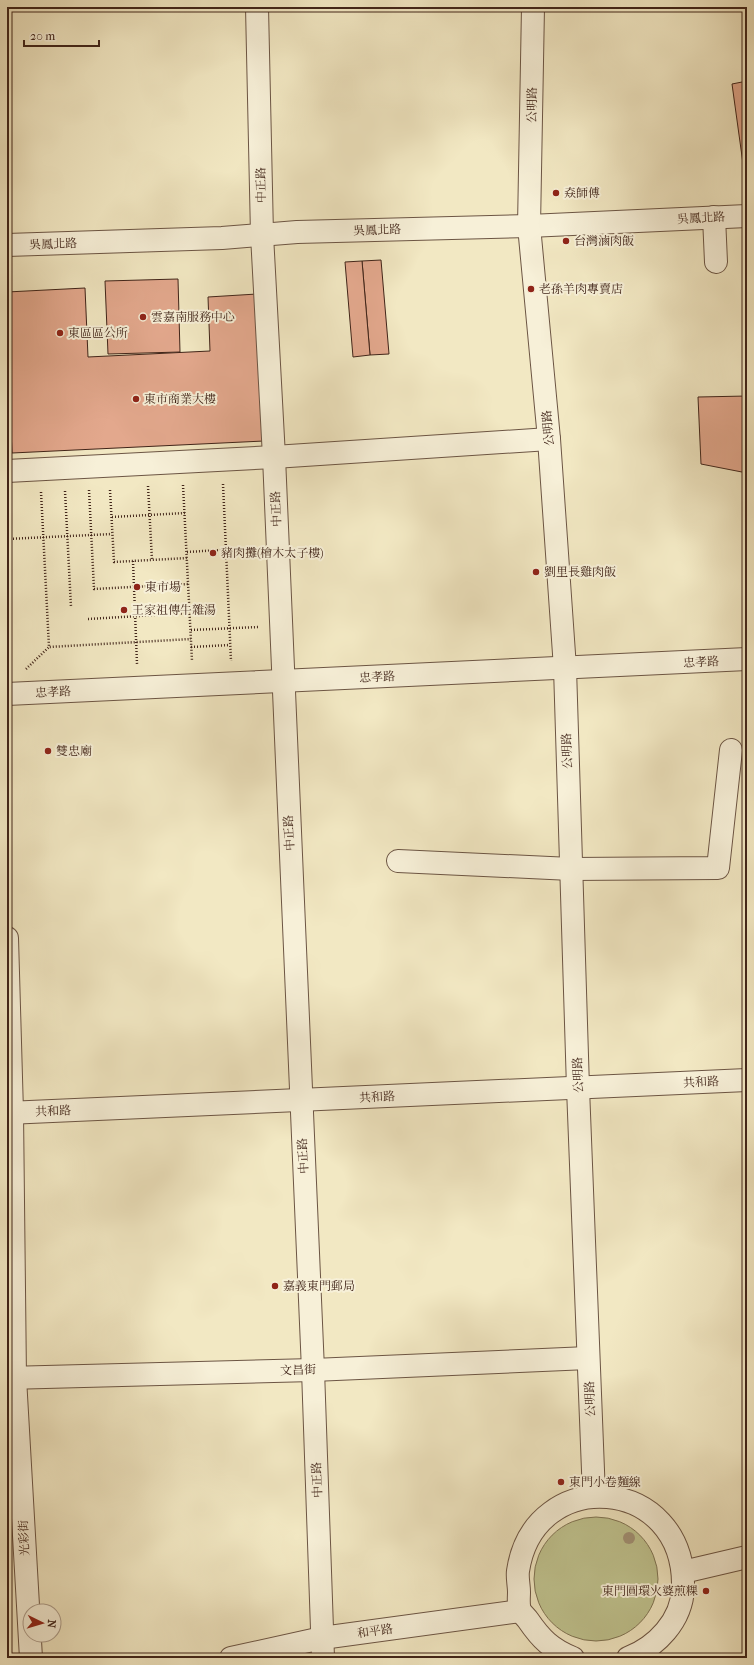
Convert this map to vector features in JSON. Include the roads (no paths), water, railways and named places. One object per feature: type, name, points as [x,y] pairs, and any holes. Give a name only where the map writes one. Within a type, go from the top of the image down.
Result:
[{"type":"street","name":"中正路","points":[[257,7],[262,235],[274,457],[282,681],[313,1370],[322,1648]]},
{"type":"street","name":"公明路","points":[[533,7],[529,226],[549,440],[565,668],[578,1088],[594,1496]]},
{"type":"street","name":"吳鳳北路","points":[[7,245],[222,238],[298,232],[529,226],[747,216]]},
{"type":"street","points":[[714,217],[716,262]]},
{"type":"street","points":[[7,471],[222,460],[549,440]]},
{"type":"street","name":"忠孝路","points":[[7,694],[747,660]]},
{"type":"street","points":[[398,861],[571,869],[718,868],[731,750]]},
{"type":"street","name":"光彩街","points":[[7,938],[10,1112],[11,1378],[31,1658]]},
{"type":"street","name":"共和路","points":[[10,1112],[747,1080]]},
{"type":"street","name":"文昌街","points":[[11,1378],[313,1370],[588,1358]]},
{"type":"street","points":[[573,1658],[557,1651],[540,1636],[520,1610],[518,1572],[523,1549],[534,1529],[551,1513],[571,1501],[594,1496],[620,1498],[643,1508],[663,1524],[677,1546],[683,1572],[683,1591],[678,1610],[669,1628],[656,1642],[628,1658]]},
{"type":"street","points":[[683,1572],[746,1559]]},
{"type":"street","name":"和平路","points":[[231,1658],[322,1648],[520,1610]]},
{"type":"place","name":"𡘙師傅","points":[[556,193]]},
{"type":"place","name":"台灣滷肉飯","points":[[566,241]]},
{"type":"place","name":"老孫羊肉專賣店","points":[[531,289]]},
{"type":"place","name":"雲嘉南服務中心","points":[[143,317]]},
{"type":"place","name":"東區區公所","points":[[60,333]]},
{"type":"place","name":"東市商業大樓","points":[[136,399]]},
{"type":"place","name":"豬肉攤(檜木太子樓)","points":[[213,553]]},
{"type":"place","name":"劉里長雞肉飯","points":[[536,572]]},
{"type":"place","name":"東市場","points":[[137,587]]},
{"type":"place","name":"王家祖傳牛雜湯","points":[[124,610]]},
{"type":"place","name":"雙忠廟","points":[[48,751]]},
{"type":"place","name":"嘉義東門郵局","points":[[275,1286]]},
{"type":"place","name":"東門小卷麵線","points":[[561,1482]]},
{"type":"place","name":"東門圓環火婆煎粿","points":[[706,1591]]}]
